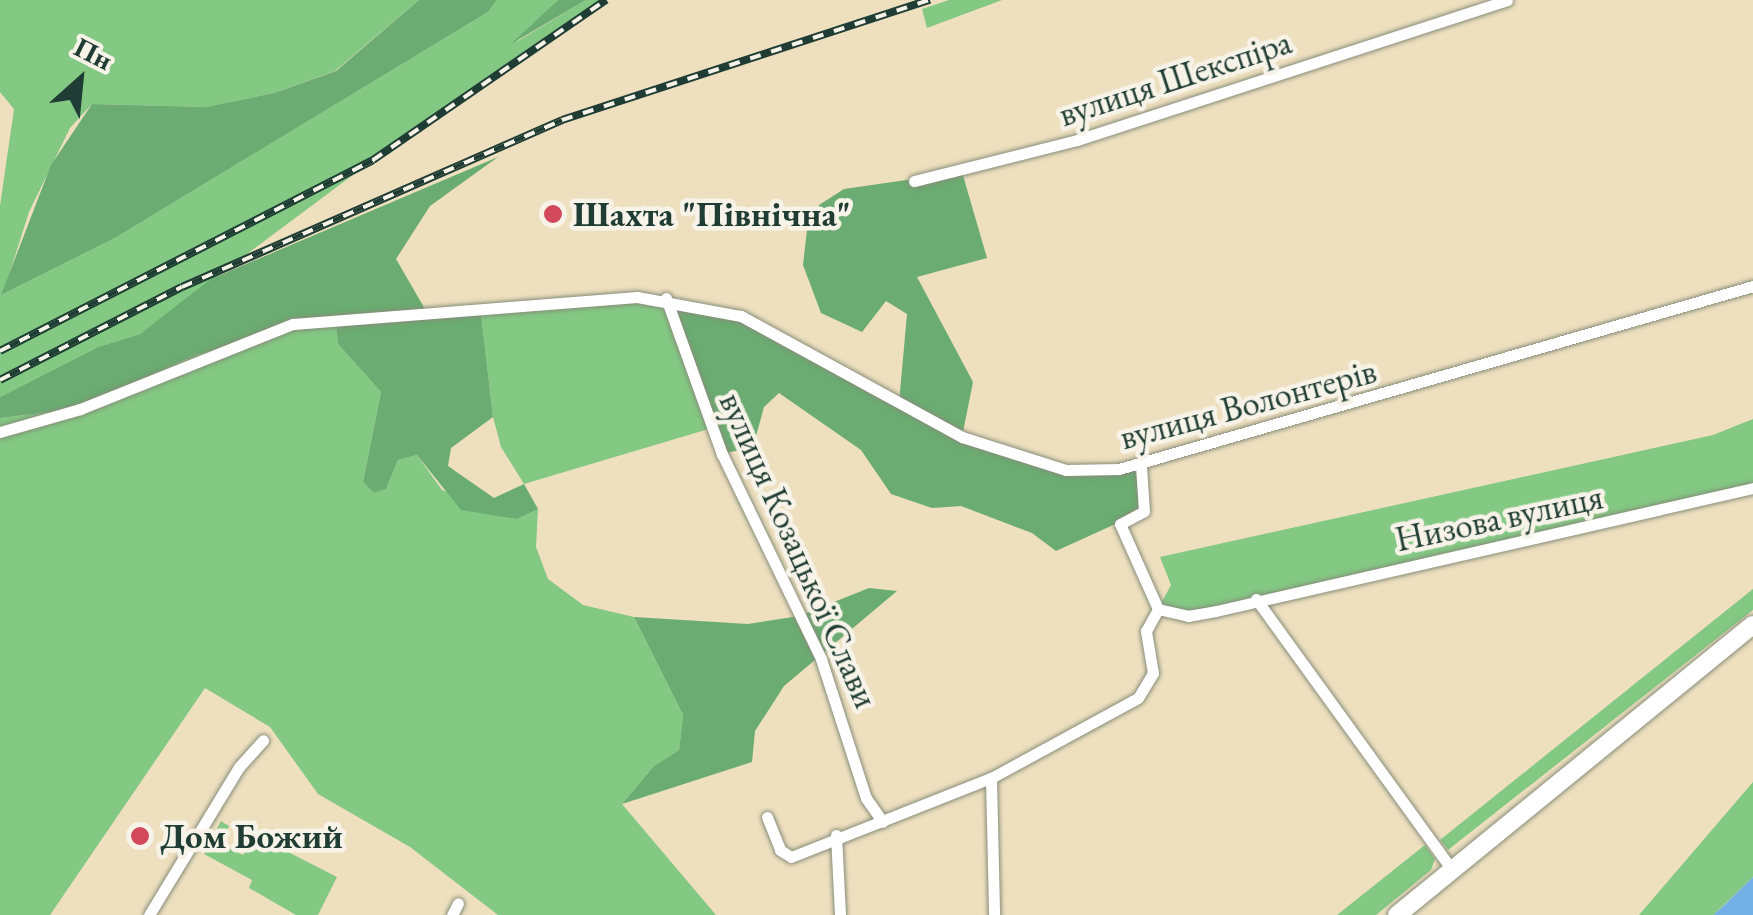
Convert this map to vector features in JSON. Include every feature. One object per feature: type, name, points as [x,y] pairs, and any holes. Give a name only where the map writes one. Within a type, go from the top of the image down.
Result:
[{"type":"street","name":"вулиця Шекспіра","points":[[914,181],[1077,140],[1508,0]]},
{"type":"street","name":"вулиця Волонтерів","points":[[0,432],[80,409],[294,324],[480,305],[666,298],[782,334],[951,431],[1008,454],[1066,470],[1141,466],[1753,286]]},
{"type":"street","name":"вулиця Козацької Слави","points":[[666,298],[722,454],[821,659],[866,798],[883,822]]},
{"type":"street","points":[[767,817],[786,857],[836,834],[883,822],[991,778],[1138,698],[1154,673],[1146,630],[1158,609],[1120,524],[1144,511],[1141,466]]},
{"type":"street","name":"Низова вулиця","points":[[1158,609],[1188,616],[1753,488]]},
{"type":"street","points":[[1256,599],[1452,870]]},
{"type":"street","points":[[1398,915],[1753,625]]},
{"type":"street","points":[[149,915],[239,767],[264,740]]},
{"type":"street","points":[[991,778],[994,915]]},
{"type":"street","points":[[836,834],[840,915]]},
{"type":"green space","points":[[0,0],[419,0],[335,71],[274,93],[206,107],[92,104],[70,128],[29,212],[3,294],[115,238],[488,12],[497,0],[558,0],[516,42],[586,0],[606,0],[373,160],[140,334],[98,347],[0,397],[0,206],[14,109],[0,92]]},
{"type":"green space","points":[[419,0],[497,0],[488,12],[115,238],[1,295],[51,165],[92,104],[206,107],[274,93],[336,71]]},
{"type":"green space","points":[[558,0],[586,0],[511,44]]},
{"type":"green space","points":[[949,0],[1002,0],[927,28],[922,9]]},
{"type":"green space","points":[[498,157],[430,206],[396,259],[425,309],[480,305],[493,417],[451,448],[448,466],[494,498],[524,484],[538,509],[517,519],[461,510],[417,455],[398,460],[386,489],[374,493],[363,482],[381,392],[338,344],[335,317],[196,355],[75,409],[0,418],[0,397],[98,347],[140,334],[211,279]]},
{"type":"green space","points":[[962,172],[987,258],[917,277],[973,382],[962,437],[1066,470],[1141,466],[1144,511],[1056,551],[1032,533],[961,506],[932,508],[891,494],[861,450],[779,393],[764,407],[753,447],[722,454],[666,298],[741,316],[899,403],[907,314],[886,301],[862,332],[821,313],[803,265],[807,230],[819,205],[844,189]]},
{"type":"green space","points":[[666,298],[712,428],[524,484],[501,447],[493,417],[480,305]]},
{"type":"green space","points":[[335,316],[338,344],[381,392],[363,482],[374,493],[386,489],[398,460],[417,455],[442,490],[517,519],[538,509],[536,547],[548,579],[583,605],[634,617],[683,715],[679,750],[654,766],[622,804],[716,915],[498,915],[410,847],[318,794],[270,727],[205,688],[50,915],[0,915],[0,418],[75,409],[196,355]]},
{"type":"green space","points":[[1753,419],[1753,488],[1216,611],[1158,609],[1171,585],[1160,557],[1713,435]]},
{"type":"green space","points":[[869,588],[897,591],[784,686],[755,731],[752,762],[622,804],[654,766],[679,750],[683,715],[634,617],[748,624],[799,616]]},
{"type":"green space","points":[[1753,589],[1753,610],[1448,850],[1440,840]]},
{"type":"green space","points":[[1753,782],[1753,877],[1713,915],[1639,915]]},
{"type":"green space","points":[[221,821],[229,826],[220,843],[243,855],[255,835],[337,877],[318,915],[296,915],[249,888],[252,880],[204,854]]},
{"type":"green space","points":[[1425,845],[1435,859],[1431,870],[1376,915],[1337,915]]},
{"type":"water","points":[[1753,877],[1753,915],[1713,915],[1721,908]]},
{"type":"railway","points":[[0,351],[373,160],[606,0]]},
{"type":"railway","points":[[0,380],[182,287],[562,120],[930,0]]},
{"type":"place","name":"Шахта \"Північна\"","points":[[553,214]]},
{"type":"place","name":"Дом Божий","points":[[140,836]]}]
